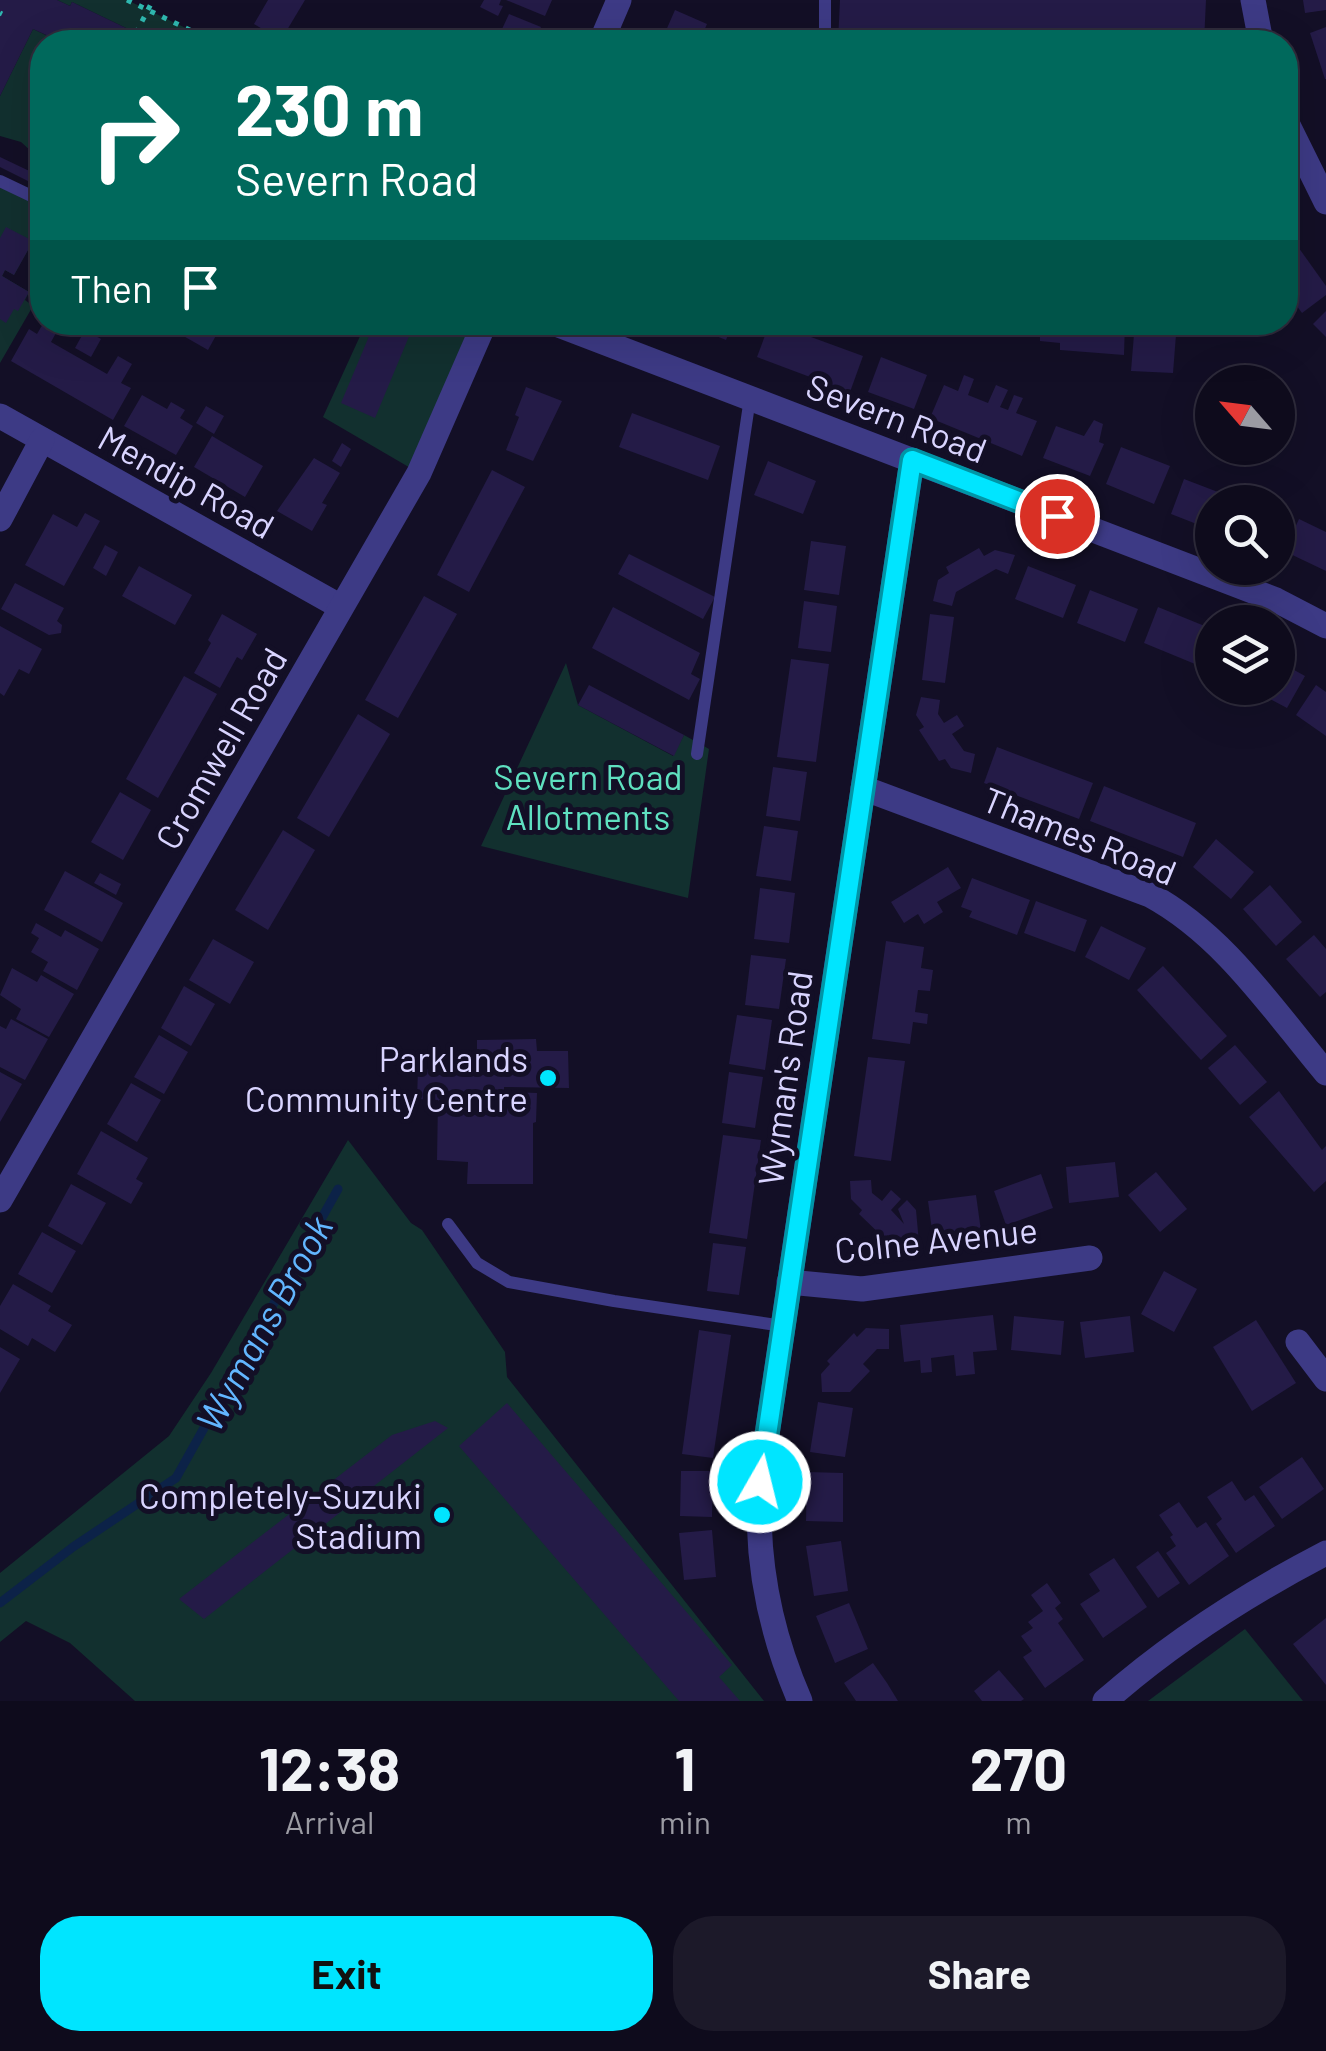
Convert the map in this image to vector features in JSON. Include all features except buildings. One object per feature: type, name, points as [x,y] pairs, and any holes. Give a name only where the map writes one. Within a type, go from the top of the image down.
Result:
[{"type":"street","points":[[606,30],[619,0]]},
{"type":"street","points":[[1253,0],[1259,30]]},
{"type":"street","points":[[1298,145],[1326,202]]},
{"type":"street","name":"Cromwell Road","points":[[0,1200],[419,473],[478,335]]},
{"type":"street","name":"Severn Road","points":[[586,335],[1276,600],[1326,626]]},
{"type":"street","name":"Mendip Road","points":[[0,416],[341,607]]},
{"type":"street","points":[[0,518],[42,440]]},
{"type":"street","name":"Wyman's Road","points":[[800,1701],[770,1618],[759,1540],[761,1469],[912,460]]},
{"type":"street","name":"Thames Road","points":[[863,788],[1127,886],[1172,907],[1208,934],[1326,1073]]},
{"type":"street","name":"Colne Avenue","points":[[789,1282],[862,1288],[1090,1258]]},
{"type":"street","points":[[1298,1342],[1326,1378]]},
{"type":"street","points":[[1105,1701],[1178,1642],[1233,1605],[1326,1553]]},
{"type":"lane","points":[[824,0],[825,30]]},
{"type":"lane","points":[[0,181],[30,195]]},
{"type":"lane","points":[[697,754],[750,398]]},
{"type":"lane","points":[[448,1224],[477,1263],[510,1282],[783,1326]]},
{"type":"path","points":[[127,0],[190,30]]},
{"type":"path","points":[[138,30],[154,0]]},
{"type":"green space","points":[[57,0],[127,0],[190,30],[130,30],[72,2],[70,6]]},
{"type":"green space","points":[[30,35],[30,150],[21,142],[0,136],[0,96]]},
{"type":"green space","points":[[0,181],[30,195],[30,246],[14,275],[5,270],[2,276],[29,292],[25,300],[30,304],[30,311],[0,363]]},
{"type":"green space","points":[[361,335],[480,335],[419,473],[323,417]]},
{"type":"green space","name":"Severn Road Allotments","points":[[566,663],[578,705],[673,756],[684,735],[709,749],[688,898],[481,846]]},
{"type":"green space","points":[[348,1140],[411,1223],[422,1230],[505,1352],[507,1377],[764,1701],[135,1701],[70,1643],[26,1621],[0,1642],[0,1573],[169,1436],[211,1373]]},
{"type":"green space","points":[[1245,1629],[1303,1701],[1148,1701]]},
{"type":"waterway","name":"Wymans Brook","points":[[0,1603],[73,1547],[176,1478],[338,1189]]},
{"type":"place","name":"Parklands Community Centre","points":[[548,1078]]},
{"type":"place","name":"Completely-Suzuki Stadium","points":[[442,1515]]},
{"type":"route","points":[[760,1482],[912,460],[1057,516]]}]
